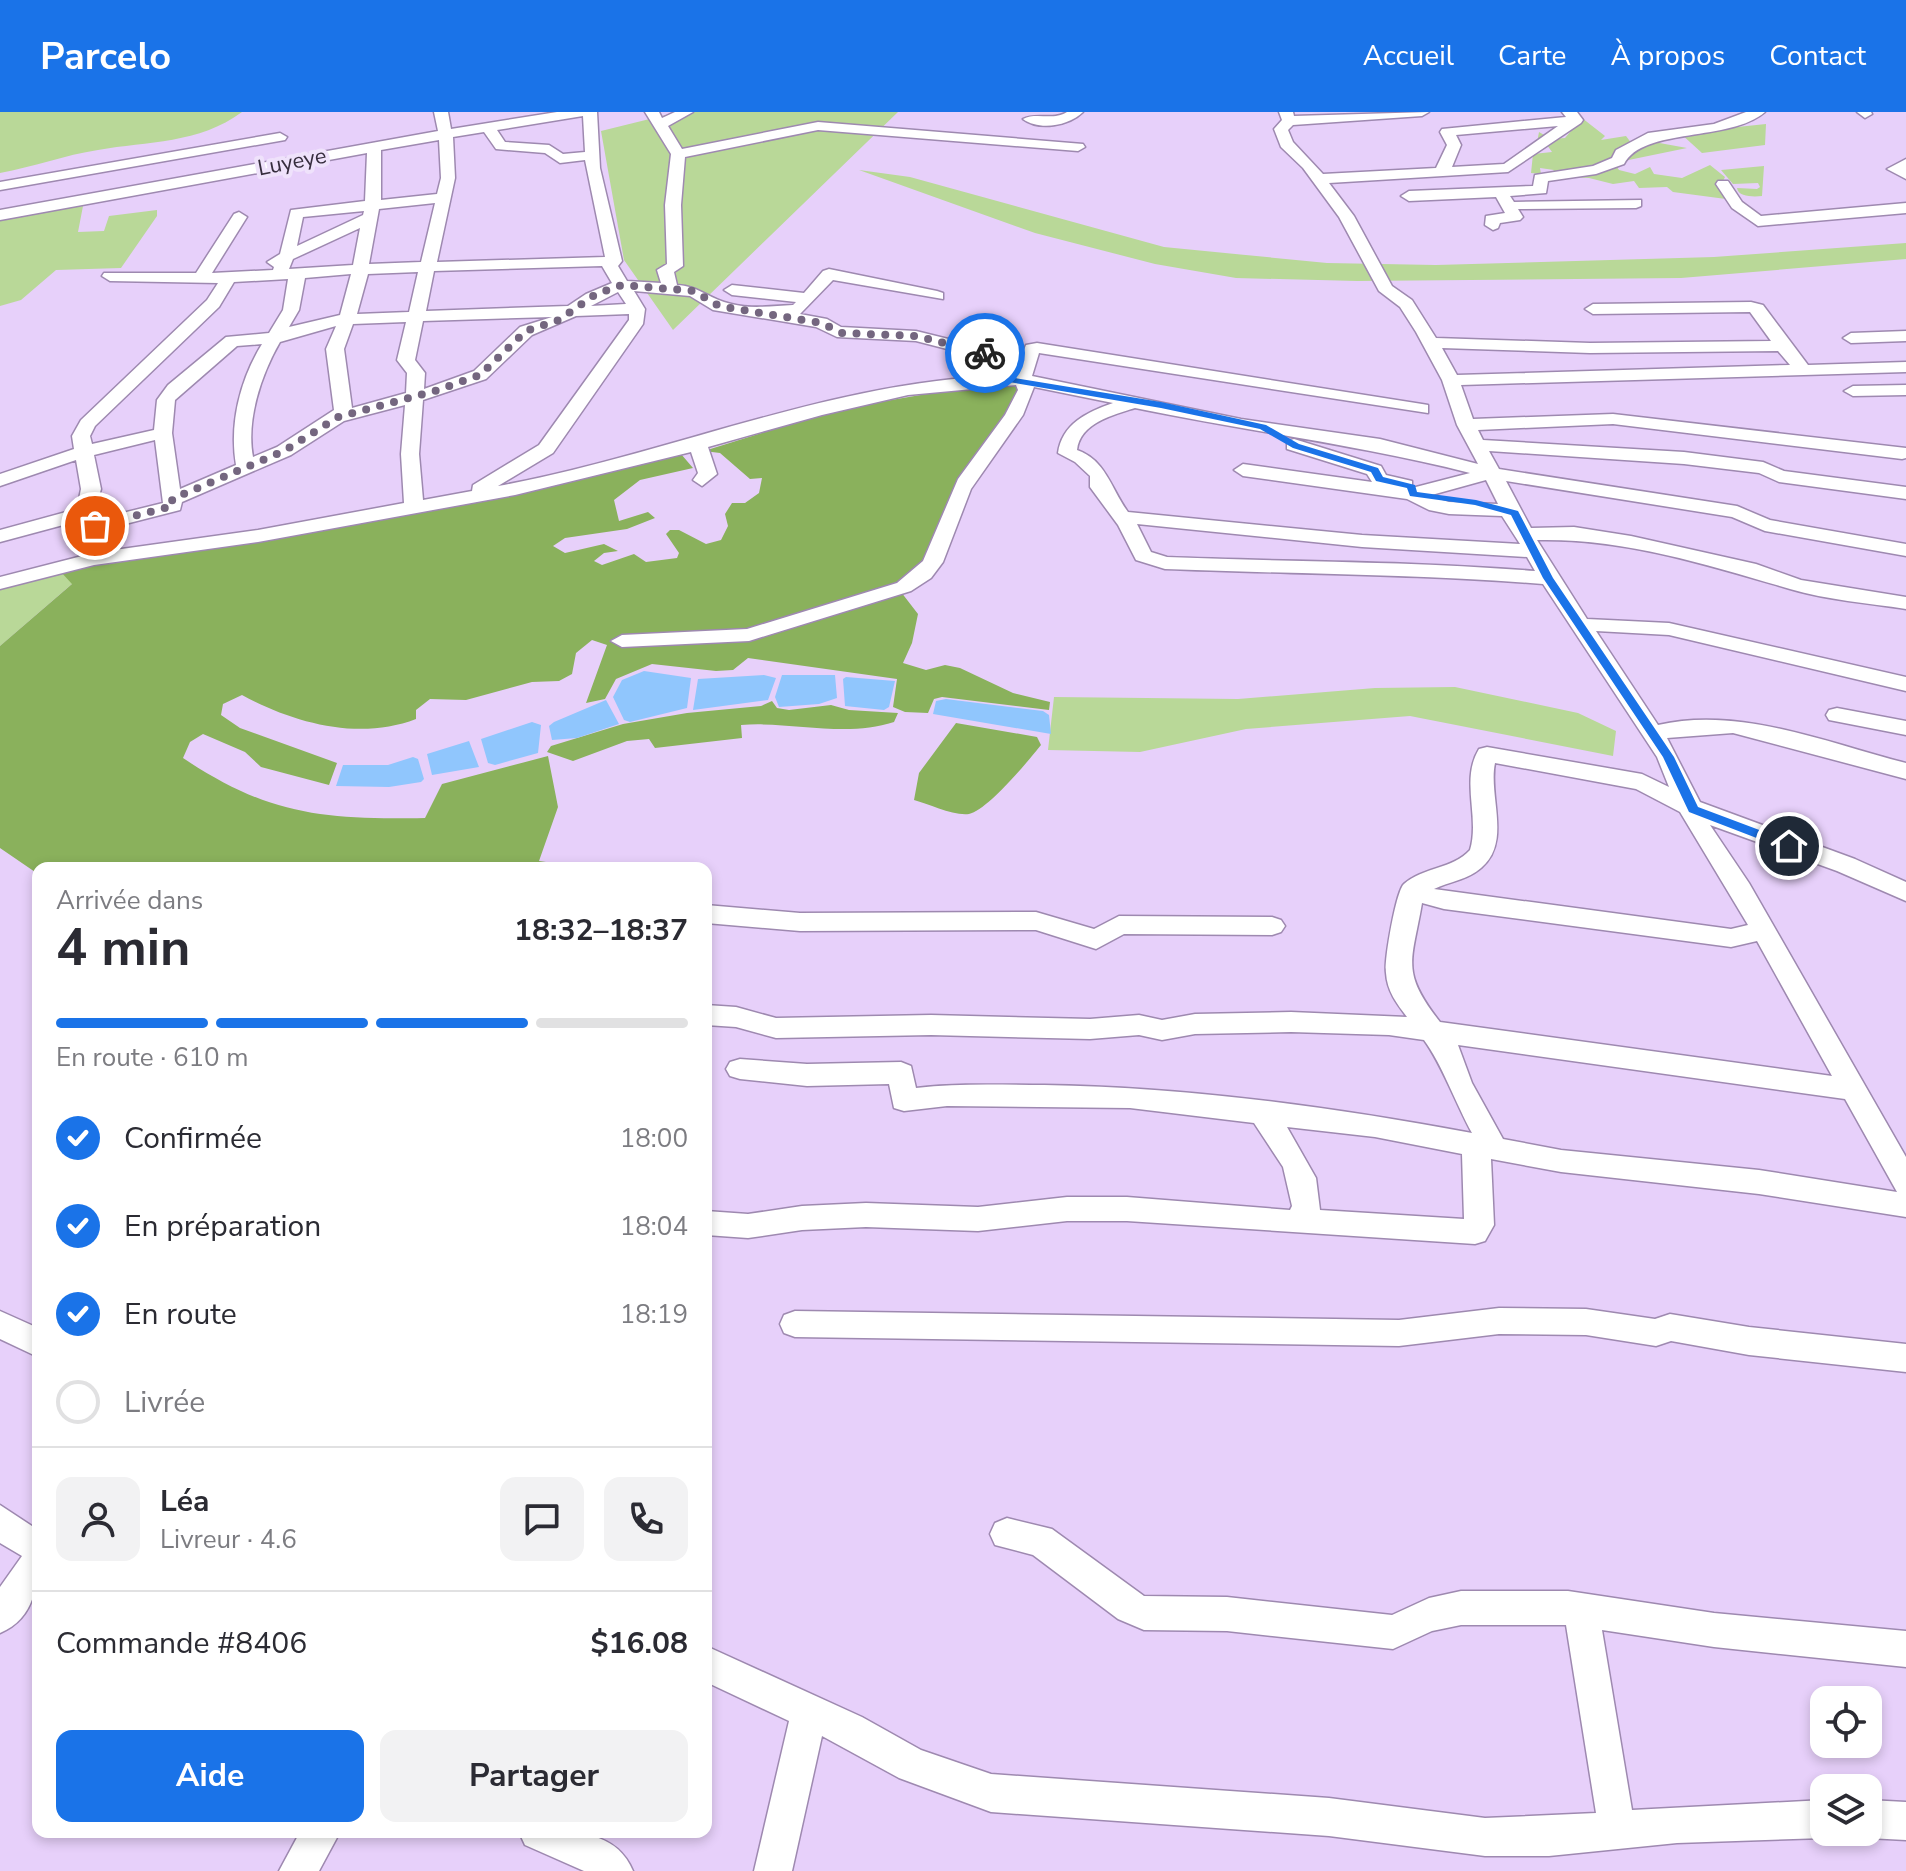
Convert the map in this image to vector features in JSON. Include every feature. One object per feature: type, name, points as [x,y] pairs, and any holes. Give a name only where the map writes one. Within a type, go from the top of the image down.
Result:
[{"type":"street","points":[[370,407],[397,379],[406,360],[417,318],[444,198],[449,152],[441,112]]},
{"type":"street","points":[[587,112],[614,261]]},
{"type":"street","name":"Luyeye","points":[[0,215],[102,199],[444,133],[587,112]]},
{"type":"street","points":[[670,288],[665,270],[675,266],[673,205],[678,154],[655,119],[686,112]]},
{"type":"street","points":[[1030,119],[1063,121],[1076,112]]},
{"type":"street","points":[[1422,112],[1288,117],[1281,129],[1286,144],[1319,179],[1358,235],[1385,288],[1406,304],[1430,343],[1451,380],[1466,425],[1508,510],[1530,542],[1548,578],[1668,757],[1701,832],[1763,931],[1906,1183]]},
{"type":"street","points":[[1409,196],[1541,190],[1540,178],[1596,170],[1619,161],[1621,153],[1640,146],[1653,136],[1717,128],[1758,112]]},
{"type":"street","points":[[1319,179],[1483,172],[1508,168],[1572,116]]},
{"type":"street","points":[[1442,172],[1454,145],[1448,131],[1572,116]]},
{"type":"street","points":[[487,126],[501,146],[549,149],[560,159],[593,155]]},
{"type":"street","points":[[678,154],[818,126],[1078,147]]},
{"type":"street","points":[[0,186],[280,137]]},
{"type":"street","points":[[338,417],[343,411],[335,349],[361,269],[372,210],[374,146]]},
{"type":"street","points":[[1906,163],[1894,169],[1906,175]]},
{"type":"street","points":[[1483,172],[1511,206],[1515,217],[1491,219],[1493,225]]},
{"type":"street","points":[[1723,184],[1737,205],[1758,221],[1906,208]]},
{"type":"street","points":[[278,276],[287,256],[296,213],[372,210],[444,198]]},
{"type":"street","points":[[1511,206],[1636,203]]},
{"type":"street","points":[[93,559],[87,543],[91,489],[81,436],[87,424],[213,303],[234,278],[287,256],[372,210]]},
{"type":"street","points":[[201,278],[239,217]]},
{"type":"street","points":[[110,276],[234,278],[361,269],[614,261]]},
{"type":"street","points":[[470,495],[546,449],[635,326],[637,309],[609,265],[614,261]]},
{"type":"street","points":[[743,309],[793,312],[829,274],[937,296]]},
{"type":"street","points":[[245,465],[240,436],[258,365],[291,310],[297,275]]},
{"type":"street","points":[[172,499],[189,495],[245,465],[284,451],[338,417],[484,373],[526,331],[559,320],[596,294],[622,285],[699,292],[717,305],[788,320],[821,323],[842,333],[916,336],[995,356],[993,366],[1017,380],[1027,390],[1008,428],[968,478],[933,562],[924,574],[904,587],[749,635],[622,641]]},
{"type":"street","points":[[732,290],[808,298]]},
{"type":"street","points":[[1593,309],[1751,307],[1757,309],[1802,369]]},
{"type":"street","points":[[0,536],[173,506],[163,433],[166,400],[174,389],[232,341],[275,338],[307,326],[346,319],[637,309]]},
{"type":"street","points":[[1851,338],[1906,336]]},
{"type":"street","points":[[1430,343],[1590,348],[1783,346]]},
{"type":"street","points":[[1017,380],[1032,349],[1037,348],[1178,367],[1422,409]]},
{"type":"street","points":[[406,360],[416,373],[410,454],[414,506]]},
{"type":"street","points":[[1451,380],[1906,367]]},
{"type":"street","points":[[0,583],[93,559],[258,536],[526,486],[698,446],[818,410],[908,390],[953,383],[1017,380],[1263,427],[1380,445],[1490,472],[1737,512],[1765,525],[1906,550]]},
{"type":"street","points":[[1853,391],[1906,390]]},
{"type":"street","points":[[1138,401],[1102,412],[1077,429],[1067,445],[1067,453],[1082,458],[1099,475],[1100,487],[1122,517],[1143,556],[1165,563],[1295,566],[1347,571],[1432,569],[1548,578]]},
{"type":"street","points":[[1877,405],[1906,405]]},
{"type":"street","points":[[1466,425],[1613,419],[1902,453]]},
{"type":"street","points":[[1263,427],[1296,446],[1374,470],[1379,479],[1412,487],[1413,494],[1422,503],[1476,510],[1508,510]]},
{"type":"street","points":[[0,480],[86,451],[163,433]]},
{"type":"street","points":[[1476,445],[1548,452],[1611,451],[1727,462],[1763,468],[1779,476],[1906,493]]},
{"type":"street","points":[[698,446],[708,474],[702,480]]},
{"type":"street","points":[[1243,470],[1413,494],[1490,472]]},
{"type":"street","points":[[1122,517],[1362,541],[1530,542],[1574,533],[1749,568],[1797,585],[1906,603]]},
{"type":"street","points":[[1582,625],[1641,625],[1669,629],[1906,684]]},
{"type":"street","points":[[1837,715],[1906,728]]},
{"type":"street","points":[[1652,734],[1681,727],[1733,726],[1906,771]]},
{"type":"street","points":[[1411,891],[1475,861],[1483,849],[1485,831],[1481,770],[1490,753],[1642,782],[1693,809],[1846,865],[1906,892]]},
{"type":"street","points":[[1411,891],[1444,900],[1702,935],[1741,938],[1763,931]]},
{"type":"street","points":[[712,1223],[748,1226],[802,1218],[866,1215],[978,1219],[1067,1209],[1127,1209],[1475,1232],[1479,1225],[1485,1146],[1449,1053],[1405,996],[1398,972],[1411,891]]},
{"type":"street","points":[[712,915],[800,922],[1036,921],[1059,925],[1096,940],[1119,925],[1139,928],[1272,926]]},
{"type":"street","points":[[712,1015],[736,1017],[776,1028],[955,1025],[1090,1029],[1139,1025],[1162,1030],[1195,1024],[1291,1022],[1431,1029],[1854,1090]]},
{"type":"street","points":[[740,1069],[807,1075],[901,1073],[904,1100],[947,1095],[1130,1097],[1375,1126],[1561,1161],[1813,1189],[1906,1205]]},
{"type":"street","points":[[1264,1115],[1301,1177],[1308,1207],[1304,1219],[1298,1221]]},
{"type":"street","points":[[795,1324],[1399,1333],[1499,1321],[1586,1322],[1656,1333],[1670,1327],[1749,1341],[1906,1358]]},
{"type":"street","points":[[0,1324],[32,1340]]},
{"type":"street","points":[[0,1521],[19,1538],[32,1544]]},
{"type":"street","points":[[1007,1534],[1040,1540],[1130,1607],[1144,1613],[1227,1614],[1393,1632],[1429,1615],[1461,1608],[1581,1610],[1714,1630],[1906,1649]]},
{"type":"street","points":[[0,1616],[32,1571]]},
{"type":"street","points":[[1581,1610],[1617,1830]]},
{"type":"street","points":[[712,1667],[912,1765],[991,1793],[1329,1817],[1485,1837],[1549,1837],[1741,1820],[1810,1819]]},
{"type":"street","points":[[773,1871],[809,1712]]},
{"type":"street","points":[[1882,1820],[1906,1821]]},
{"type":"street","points":[[298,1871],[317,1838]]},
{"type":"street","points":[[552,1838],[596,1856],[614,1871]]},
{"type":"green space","points":[[0,112],[242,112],[191,136],[86,152],[0,173]]},
{"type":"green space","points":[[678,112],[898,112],[673,330],[624,260],[601,131]]},
{"type":"green space","points":[[1582,118],[1605,136],[1601,140],[1626,136],[1632,144],[1649,145],[1654,142],[1687,148],[1614,163],[1619,170],[1635,174],[1650,167],[1654,174],[1682,178],[1710,165],[1725,177],[1723,181],[1741,201],[1673,192],[1667,187],[1639,188],[1634,181],[1613,184],[1589,178],[1549,176],[1554,170],[1540,168],[1541,174],[1531,173],[1533,154],[1552,152],[1547,145],[1537,143],[1539,132],[1551,139],[1565,138]]},
{"type":"green space","points":[[1766,124],[1765,145],[1702,153],[1680,133]]},
{"type":"green space","points":[[1764,166],[1762,196],[1743,195],[1737,188],[1757,189],[1760,187],[1758,183],[1733,184],[1721,170]]},
{"type":"green space","points":[[859,170],[910,177],[1164,247],[1327,263],[1436,265],[1714,257],[1906,243],[1906,259],[1681,278],[1357,281],[1236,278],[1155,264],[1035,233]]},
{"type":"green space","points":[[83,206],[78,232],[104,231],[109,216],[157,210],[157,216],[121,268],[56,270],[21,300],[0,306],[0,218]]},
{"type":"green space","points":[[1017,385],[1026,392],[929,562],[901,592],[918,614],[912,643],[903,663],[926,670],[945,665],[960,668],[1013,693],[1050,702],[1049,710],[942,697],[934,699],[928,713],[905,712],[893,707],[897,679],[748,658],[733,670],[652,664],[616,679],[605,699],[586,703],[607,645],[592,640],[576,653],[572,674],[559,681],[532,682],[466,700],[430,699],[416,710],[416,719],[394,725],[372,728],[327,726],[283,714],[242,695],[223,704],[221,715],[240,728],[337,763],[329,785],[261,767],[245,752],[203,734],[190,742],[183,758],[242,792],[298,810],[357,817],[425,818],[442,784],[548,756],[558,807],[539,861],[546,862],[32,862],[32,870],[0,848],[0,646],[72,584],[60,571],[518,493],[681,454],[693,468],[640,480],[614,500],[619,521],[648,512],[655,518],[627,529],[565,538],[553,546],[565,553],[604,544],[618,551],[604,553],[594,561],[602,565],[634,554],[646,562],[677,558],[679,553],[666,534],[670,530],[679,530],[706,544],[721,540],[728,526],[725,514],[732,503],[745,503],[759,493],[762,478],[750,479],[720,453],[704,451],[838,409],[956,389]]},
{"type":"green space","points":[[60,571],[73,583],[0,646],[0,586]]},
{"type":"green space","points":[[1455,687],[1578,713],[1616,731],[1613,756],[1410,716],[1246,729],[1140,752],[1048,750],[1054,697],[1238,699],[1375,688]]},
{"type":"green space","points":[[772,701],[777,708],[789,710],[831,705],[849,710],[898,713],[894,722],[857,729],[760,724],[741,725],[742,738],[655,748],[649,739],[627,741],[573,761],[547,752],[551,746],[623,724],[687,713],[761,706]]},
{"type":"green space","points":[[956,723],[1037,737],[1041,745],[997,795],[969,814],[949,812],[914,800],[919,773]]},
{"type":"water","points":[[644,671],[691,678],[687,708],[630,722],[624,720],[613,697],[622,680]]},
{"type":"water","points":[[764,675],[776,678],[768,700],[693,710],[698,679]]},
{"type":"water","points":[[782,675],[835,675],[837,698],[819,704],[779,707],[775,697]]},
{"type":"water","points":[[843,679],[895,681],[889,707],[884,710],[845,706]]},
{"type":"water","points":[[946,699],[1043,711],[1049,715],[1051,734],[933,714],[936,701]]},
{"type":"water","points":[[606,700],[619,724],[577,738],[552,740],[549,726],[554,722]]},
{"type":"water","points":[[532,722],[541,725],[538,753],[495,765],[488,763],[481,739]]},
{"type":"water","points":[[469,741],[479,767],[432,775],[427,754]]},
{"type":"water","points":[[413,757],[418,759],[424,779],[421,782],[389,787],[336,786],[343,765],[388,765]]},
{"type":"way so far","points":[[95,526],[173,506],[172,499],[189,495],[245,465],[284,451],[338,417],[391,400],[435,391],[480,375],[526,331],[559,320],[596,294],[622,285],[694,291],[719,306],[788,320],[821,323],[837,332],[877,337],[916,336],[950,347],[985,353]]},
{"type":"route","points":[[985,353],[995,356],[993,366],[1012,380],[1022,379],[1161,405],[1263,427],[1296,446],[1374,470],[1379,479],[1412,487],[1413,494],[1476,502],[1515,513],[1548,578],[1668,757],[1693,809],[1789,846]]}]
